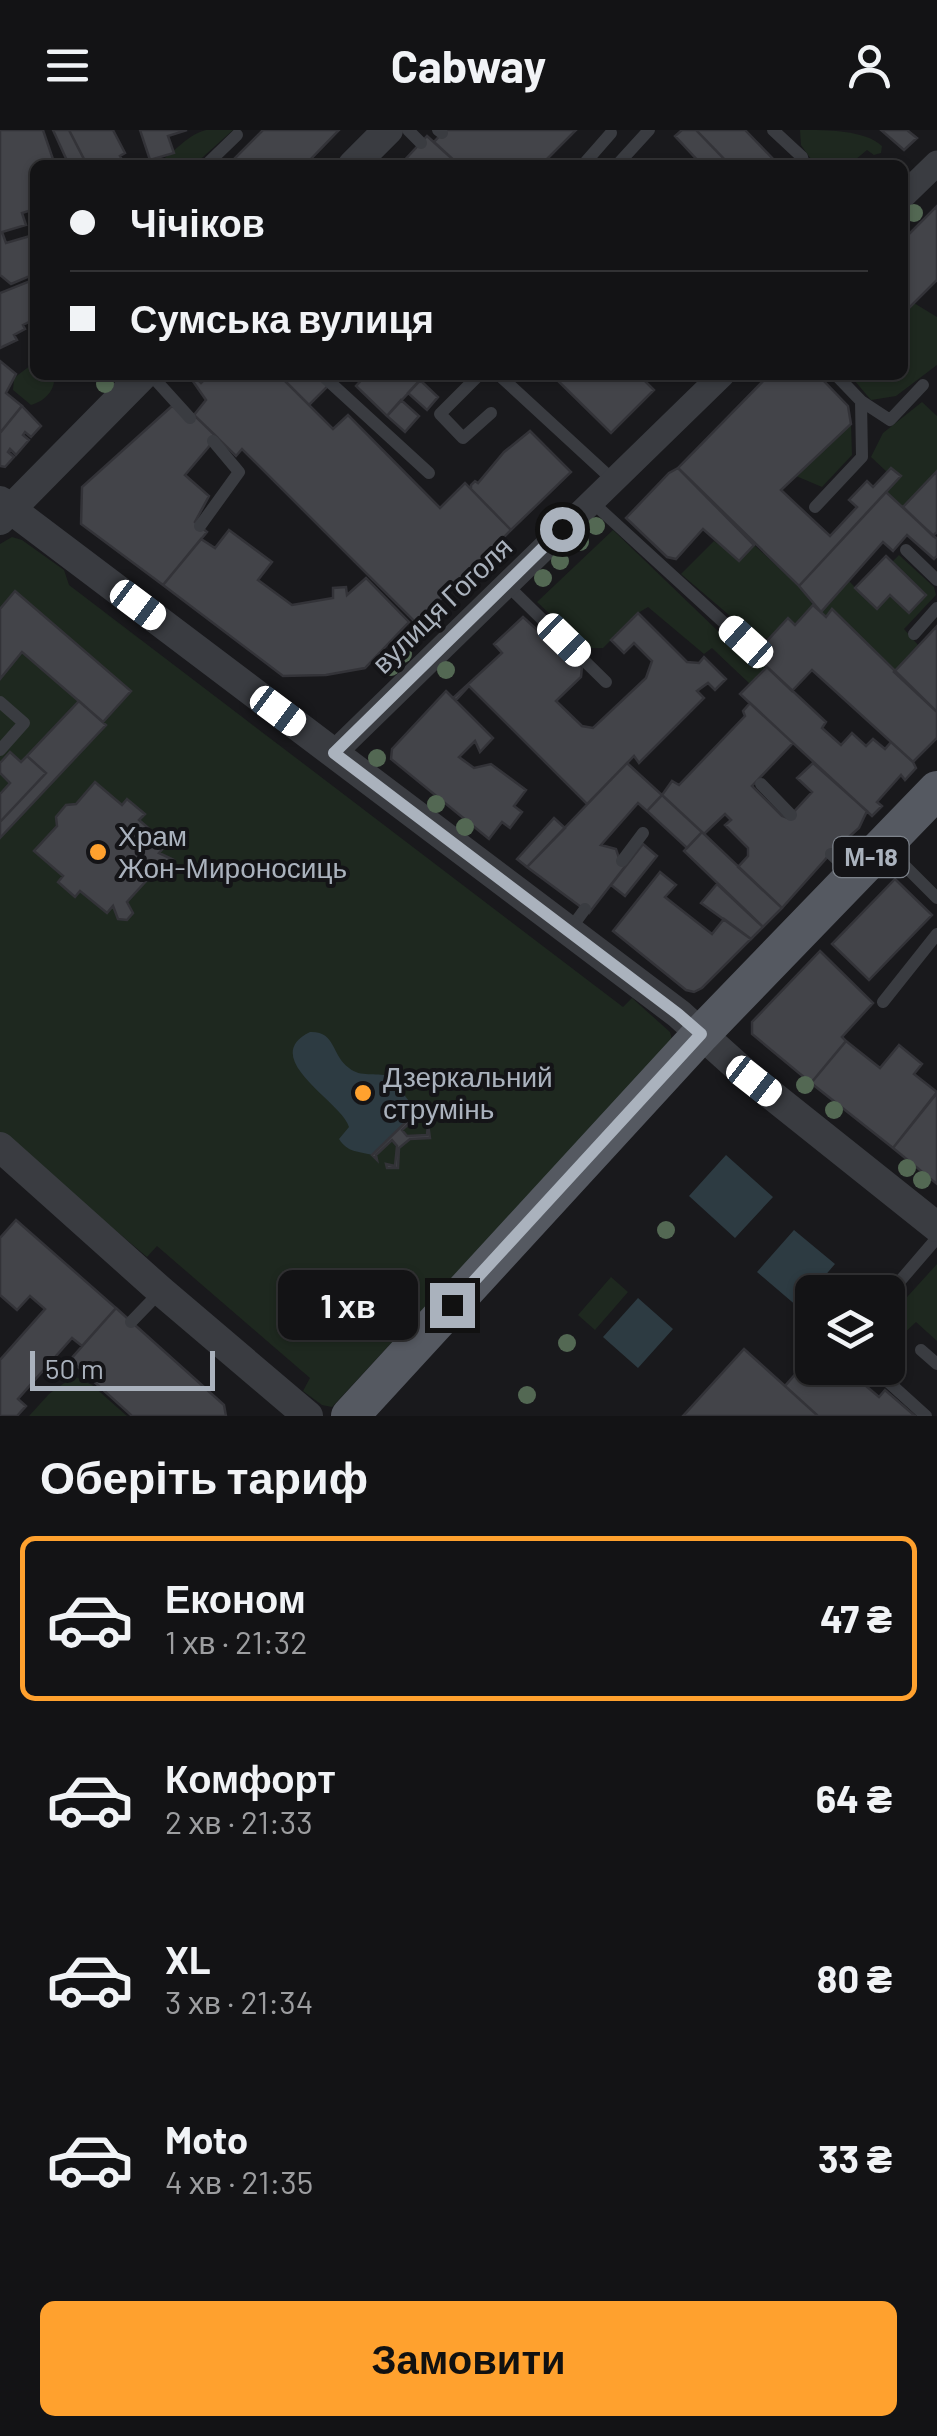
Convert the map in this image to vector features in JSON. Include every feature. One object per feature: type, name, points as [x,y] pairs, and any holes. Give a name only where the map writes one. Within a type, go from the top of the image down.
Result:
[{"type":"main road","name":"М-18","points":[[350,1416],[701,1034],[842,864],[884,844],[937,790]]},
{"type":"street","points":[[357,160],[388,130]]},
{"type":"street","points":[[908,191],[937,164]]},
{"type":"street","points":[[138,380],[3,510],[334,753],[577,920],[749,1077],[937,1227]]},
{"type":"street","name":"вулиця Гоголя","points":[[334,753],[717,380]]},
{"type":"street","points":[[0,1146],[308,1416]]},
{"type":"lane","points":[[408,130],[421,142]]},
{"type":"lane","points":[[622,160],[650,130]]},
{"type":"lane","points":[[774,130],[803,160]]},
{"type":"lane","points":[[587,160],[611,133]]},
{"type":"lane","points":[[211,160],[238,135]]},
{"type":"lane","points":[[156,380],[190,418]]},
{"type":"lane","points":[[327,380],[429,473]]},
{"type":"lane","points":[[474,380],[440,414],[464,438],[491,413]]},
{"type":"lane","points":[[505,380],[613,480]]},
{"type":"lane","points":[[841,380],[861,401],[890,420],[924,385]]},
{"type":"lane","points":[[816,507],[862,457],[861,401]]},
{"type":"lane","points":[[200,526],[239,472],[213,441]]},
{"type":"lane","points":[[591,501],[746,642]]},
{"type":"lane","points":[[906,550],[937,580]]},
{"type":"lane","points":[[506,584],[606,682]]},
{"type":"lane","points":[[914,634],[937,608]]},
{"type":"lane","points":[[0,702],[24,723],[0,750]]},
{"type":"lane","points":[[762,784],[791,815]]},
{"type":"lane","points":[[622,861],[643,833]]},
{"type":"lane","points":[[884,844],[937,898]]},
{"type":"lane","points":[[882,1002],[937,934]]},
{"type":"lane","points":[[905,1275],[937,1238]]},
{"type":"lane","points":[[131,1322],[161,1291]]},
{"type":"lane","points":[[921,1350],[937,1364]]},
{"type":"lane","points":[[892,1385],[926,1416]]},
{"type":"green space","points":[[206,130],[233,130],[200,160],[161,160]]},
{"type":"green space","points":[[800,130],[845,132],[882,146],[881,153],[874,155],[867,150],[855,160],[812,160],[801,145]]},
{"type":"green space","points":[[914,303],[937,317],[937,365],[896,396],[871,400],[854,380],[908,380],[908,310]]},
{"type":"green space","points":[[30,366],[30,380],[54,380],[48,394],[31,405],[13,390],[14,378]]},
{"type":"green space","points":[[922,402],[937,416],[937,471],[903,507],[886,492],[900,476],[892,468],[887,472],[871,457],[883,433]]},
{"type":"green space","points":[[851,424],[852,455],[822,487],[796,476]]},
{"type":"green space","points":[[613,530],[720,633],[757,651],[754,655],[767,667],[750,684],[712,648],[704,654],[648,607],[603,648],[586,648],[537,602]]},
{"type":"green space","points":[[12,537],[64,570],[69,585],[623,1007],[632,998],[670,1032],[672,1040],[332,1407],[322,1405],[303,1391],[310,1378],[157,1246],[147,1257],[0,1133],[0,544]]},
{"type":"green space","points":[[714,541],[740,560],[754,545],[799,586],[813,605],[795,625],[787,619],[768,639],[750,633],[681,574]]},
{"type":"green space","points":[[899,555],[934,587],[936,595],[904,629],[918,645],[894,672],[833,610],[826,617],[821,612],[849,581],[876,609],[890,595],[909,612],[926,594],[892,562]]},
{"type":"green space","points":[[937,1264],[937,1341],[916,1322],[905,1332],[905,1299]]},
{"type":"green space","points":[[611,1277],[628,1292],[595,1330],[578,1315]]},
{"type":"green space","points":[[74,1376],[92,1385],[127,1416],[29,1416],[49,1394]]},
{"type":"shaded area","name":"Дзеркальний струмінь","points":[[310,1032],[325,1035],[343,1063],[354,1071],[389,1076],[417,1111],[372,1155],[342,1144],[339,1139],[349,1127],[297,1067],[293,1054],[296,1043]]},
{"type":"shaded area","points":[[726,1155],[773,1197],[735,1238],[689,1196]]},
{"type":"shaded area","points":[[794,1230],[835,1264],[826,1275],[795,1275],[795,1304],[757,1272]]},
{"type":"shaded area","points":[[638,1298],[673,1329],[638,1368],[603,1337]]},
{"type":"building","points":[[0,130],[43,130],[53,160],[30,160],[30,211],[22,213],[26,225],[2,232],[6,243],[30,236],[30,276],[11,284],[0,275]]},
{"type":"building","points":[[53,130],[69,130],[84,160],[67,160]]},
{"type":"building","points":[[69,130],[113,130],[125,153],[120,156],[122,160],[84,160]]},
{"type":"building","points":[[140,130],[187,130],[168,136],[174,153],[150,160]]},
{"type":"building","points":[[263,130],[339,130],[310,160],[233,160]]},
{"type":"building","points":[[445,130],[576,130],[546,160],[454,160],[434,142]]},
{"type":"building","points":[[682,130],[696,130],[725,160],[697,160],[675,136]]},
{"type":"building","points":[[696,130],[745,130],[774,160],[725,160]]},
{"type":"building","points":[[881,130],[907,130],[917,138],[904,150]]},
{"type":"building","points":[[427,136],[453,160],[405,160]]},
{"type":"building","points":[[937,206],[937,280],[908,309],[908,235]]},
{"type":"building","points":[[30,281],[30,322],[14,335],[17,340],[0,348],[0,293]]},
{"type":"building","points":[[0,361],[16,374],[6,393],[22,406],[0,433]]},
{"type":"building","points":[[192,380],[284,380],[333,429],[348,415],[440,508],[465,483],[511,530],[490,551],[487,563],[477,564],[416,623],[242,449],[236,456],[194,415],[206,400]]},
{"type":"building","points":[[284,380],[334,380],[309,405]]},
{"type":"building","points":[[361,380],[420,380],[387,416],[356,386]]},
{"type":"building","points":[[420,380],[438,397],[427,410],[408,393]]},
{"type":"building","points":[[557,380],[644,380],[654,390],[611,433]]},
{"type":"building","points":[[764,380],[823,380],[848,406],[851,424],[781,490],[830,536],[857,507],[849,500],[867,481],[873,487],[891,468],[901,476],[799,586],[678,468]]},
{"type":"building","points":[[401,400],[419,416],[405,432],[387,416]]},
{"type":"building","points":[[22,406],[41,426],[31,437],[25,432],[23,435],[29,440],[16,455],[10,449],[8,452],[14,457],[5,467],[0,466],[0,433]]},
{"type":"building","points":[[172,406],[194,415],[217,437],[185,475],[209,496],[195,522],[207,532],[163,585],[81,524],[82,487]]},
{"type":"building","points":[[530,431],[571,472],[511,530],[471,485],[478,483],[504,452]]},
{"type":"building","points":[[678,468],[754,545],[739,561],[703,529],[676,559],[667,557],[626,518]]},
{"type":"building","points":[[937,471],[937,532],[933,536],[903,507]]},
{"type":"building","points":[[886,492],[937,539],[937,556],[934,559],[907,535],[893,551],[883,542],[821,612],[799,586]]},
{"type":"building","points":[[229,530],[272,562],[258,580],[292,605],[333,598],[333,588],[346,587],[347,595],[366,578],[409,622],[365,668],[326,675],[283,676],[163,585],[201,539],[215,548]]},
{"type":"building","points":[[886,556],[926,595],[909,613],[890,595],[877,609],[855,588]]},
{"type":"building","points":[[15,591],[131,691],[103,722],[22,652],[0,679],[0,609]]},
{"type":"building","points":[[813,605],[826,617],[832,609],[937,712],[937,738],[913,762],[812,670],[792,691],[754,655],[788,618],[795,625]]},
{"type":"building","points":[[638,613],[687,662],[699,663],[704,657],[726,679],[715,690],[708,683],[697,691],[704,698],[639,763],[634,756],[587,804],[469,686],[456,700],[453,698],[502,653],[494,644],[523,617],[547,639],[551,636],[582,667],[581,677],[556,701],[582,726],[593,728],[646,678],[652,661],[634,643],[624,653],[611,640]]},
{"type":"building","points":[[937,626],[937,712],[894,672]]},
{"type":"building","points":[[767,667],[826,722],[822,728],[841,745],[852,733],[866,746],[873,739],[885,749],[891,742],[913,762],[916,768],[905,780],[901,775],[877,802],[882,806],[872,816],[740,694]]},
{"type":"building","points":[[446,691],[493,738],[480,752],[475,741],[459,757],[474,768],[491,764],[526,790],[514,806],[522,812],[510,828],[502,822],[489,839],[391,759],[392,749]]},
{"type":"building","points":[[79,701],[106,725],[0,838],[0,822],[46,773],[27,756]]},
{"type":"building","points":[[750,703],[793,743],[752,786],[782,816],[788,818],[812,792],[797,778],[813,763],[867,811],[859,828],[782,908],[738,867],[748,856],[748,848],[725,825],[731,820],[725,814],[704,834],[662,795],[672,781],[679,785],[745,716],[743,711]]},
{"type":"building","points":[[10,752],[21,762],[27,756],[46,773],[0,822],[0,794],[10,783],[0,773],[0,763]]},
{"type":"building","points":[[627,763],[662,795],[647,811],[638,803],[601,845],[616,849],[627,864],[589,913],[527,867]]},
{"type":"building","name":"Храм Жон-Мироносиць","points":[[95,782],[122,805],[127,799],[145,814],[139,820],[167,844],[159,853],[174,860],[173,869],[164,873],[158,868],[127,902],[133,913],[127,920],[118,919],[113,906],[107,913],[80,891],[75,897],[58,882],[63,876],[34,851],[57,826],[56,817],[66,805],[76,804]]},
{"type":"building","points":[[662,795],[702,832],[687,848],[647,811]]},
{"type":"building","points":[[554,818],[565,828],[527,867],[517,859]]},
{"type":"building","points":[[702,832],[782,908],[763,927],[684,851]]},
{"type":"building","points":[[643,844],[657,856],[625,896],[611,885]]},
{"type":"building","points":[[660,872],[676,885],[665,897],[712,934],[724,919],[751,939],[694,992],[686,990],[613,931]]},
{"type":"building","points":[[895,879],[932,915],[869,980],[832,944]]},
{"type":"building","points":[[717,884],[763,927],[751,939],[701,903]]},
{"type":"building","points":[[820,951],[873,1003],[842,1037],[846,1041],[811,1083],[752,1034],[752,1022]]},
{"type":"building","points":[[846,1041],[880,1068],[899,1045],[922,1064],[914,1074],[937,1092],[893,1148],[811,1083]]},
{"type":"building","points":[[937,1093],[937,1184],[893,1148]]},
{"type":"building","name":"Дзеркальний струмінь","points":[[417,1111],[422,1117],[417,1116],[402,1130],[407,1136],[427,1135],[428,1124],[430,1138],[410,1139],[399,1148],[398,1168],[387,1168],[386,1164],[395,1166],[397,1146],[392,1140],[376,1155],[377,1160],[372,1155]]},
{"type":"building","points":[[16,1220],[116,1308],[82,1346],[72,1338],[18,1399],[26,1406],[17,1416],[0,1416],[0,1360],[45,1309],[30,1296],[17,1310],[0,1295],[0,1238]]},
{"type":"building","points":[[116,1308],[224,1405],[226,1416],[132,1416],[70,1360]]},
{"type":"building","points":[[744,1349],[785,1386],[818,1416],[683,1416]]},
{"type":"building","points":[[795,1375],[795,1385],[865,1385],[879,1397],[885,1390],[915,1416],[818,1416],[785,1386]]},
{"type":"place","name":"Храм Жон-Мироносиць","points":[[98,852]]},
{"type":"place","name":"Дзеркальний струмінь","points":[[363,1093]]},
{"type":"route","points":[[452,1305],[701,1034],[334,753],[562,529]]}]
